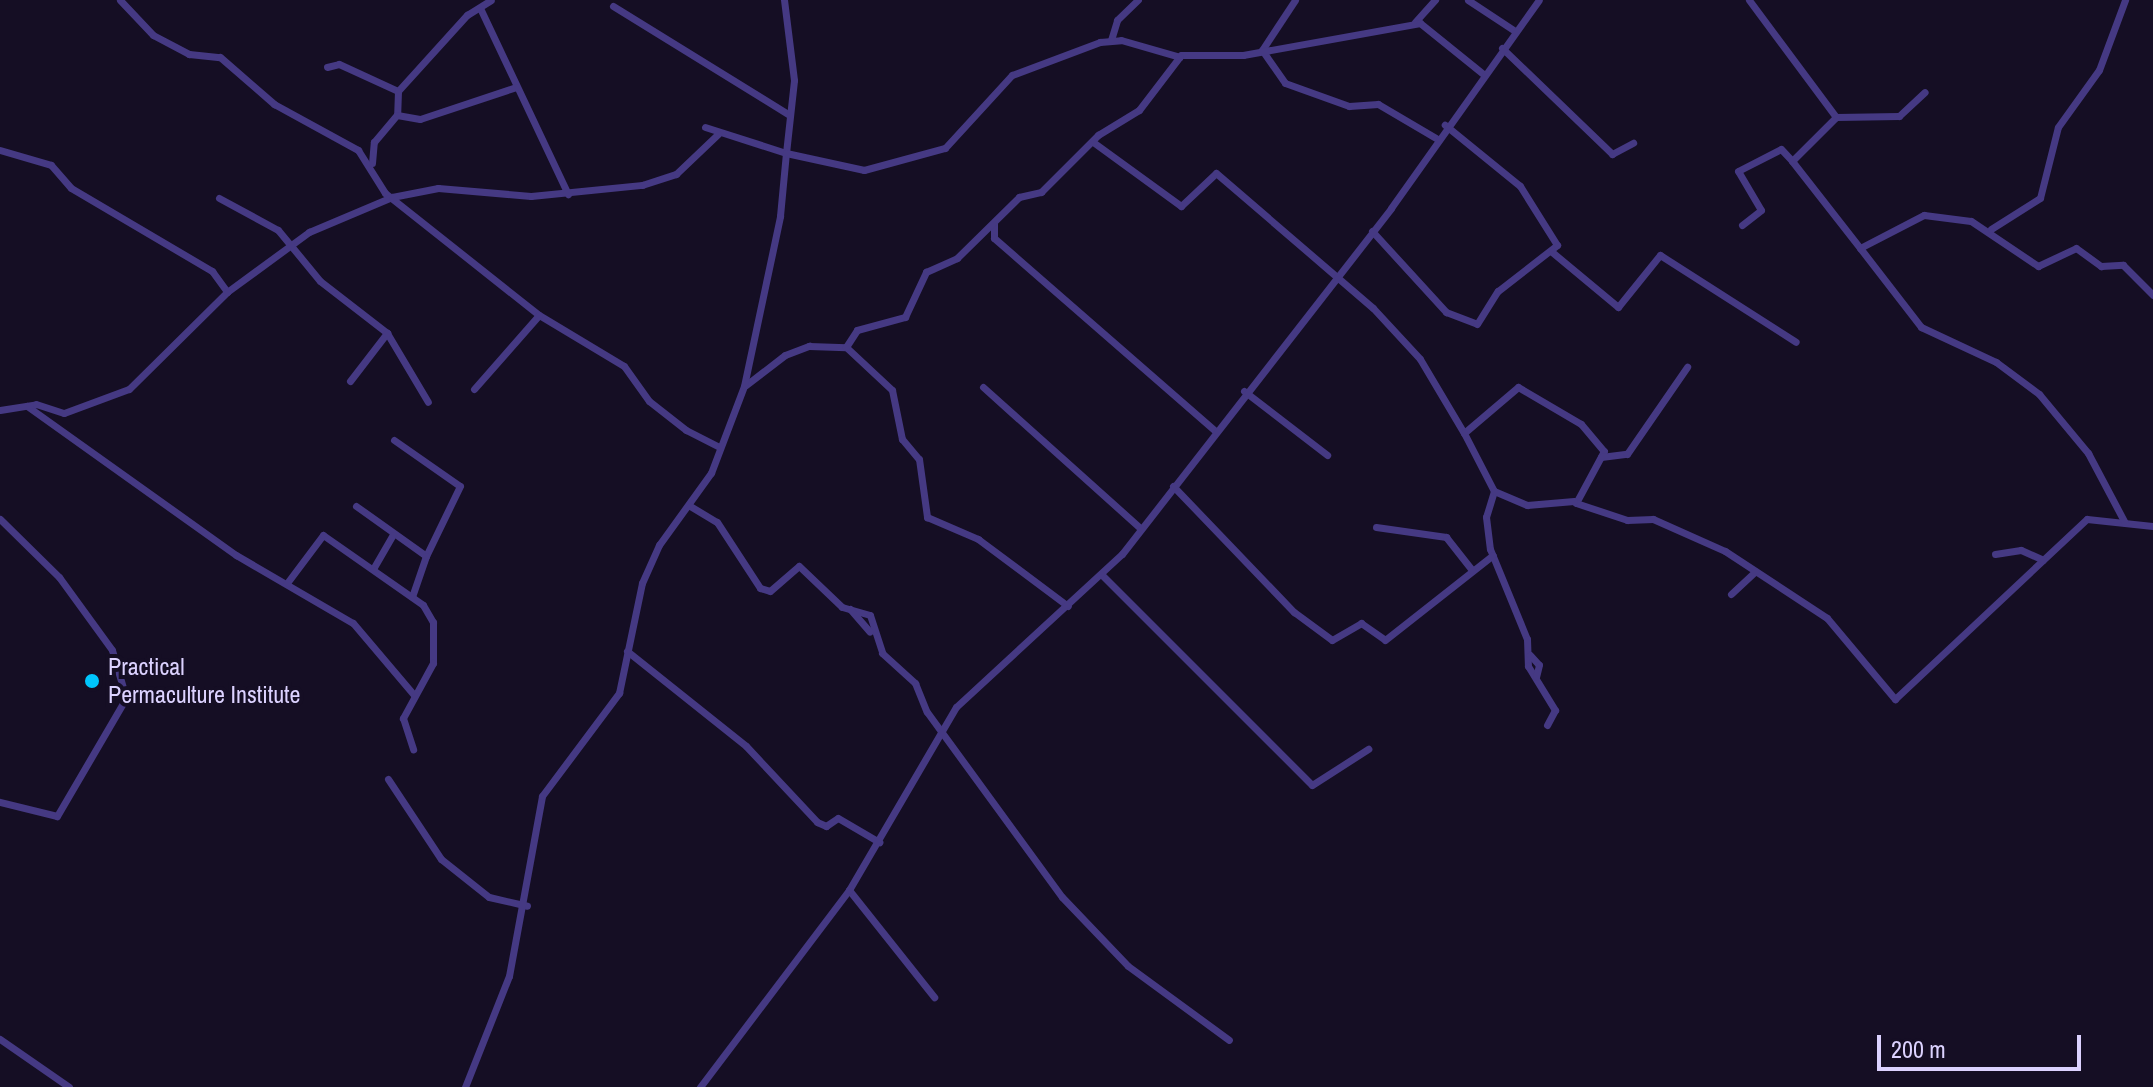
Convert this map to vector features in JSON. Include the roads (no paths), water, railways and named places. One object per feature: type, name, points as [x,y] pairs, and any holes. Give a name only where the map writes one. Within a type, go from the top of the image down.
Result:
[{"type":"street","points":[[120,0],[153,35],[189,54],[220,57],[274,104],[372,163],[392,197],[539,315],[624,366],[649,401],[720,447]]},
{"type":"street","points":[[372,163],[374,142],[397,115],[398,91],[491,0]]},
{"type":"street","points":[[466,1087],[509,976],[527,906],[542,796],[619,693],[642,583],[659,545],[690,506],[720,447],[744,386],[780,216],[788,114],[794,80],[784,0]]},
{"type":"street","points":[[1111,40],[1117,20],[1138,0]]},
{"type":"street","points":[[1262,50],[1295,0]]},
{"type":"street","points":[[705,127],[718,134],[786,153],[864,170],[945,148],[1019,71],[1111,40],[1180,57],[1262,50],[1414,24],[1435,0]]},
{"type":"street","points":[[1468,0],[1515,31]]},
{"type":"street","points":[[700,1087],[849,890],[956,707],[1068,606],[1141,529],[1244,391],[1372,231],[1482,73],[1539,0]]},
{"type":"street","points":[[1749,0],[1836,117]]},
{"type":"street","points":[[1991,229],[2040,198],[2058,127],[2099,70],[2125,0]]},
{"type":"street","points":[[613,6],[788,114]]},
{"type":"street","points":[[480,8],[568,194]]},
{"type":"street","points":[[1414,24],[1482,73]]},
{"type":"street","points":[[1502,48],[1612,154],[1633,143]]},
{"type":"street","points":[[1262,50],[1268,66],[1291,87],[1349,106],[1378,104],[1436,138]]},
{"type":"street","points":[[846,347],[857,330],[905,317],[926,272],[957,258],[1019,197],[1055,181],[1093,142],[1151,100],[1180,57]]},
{"type":"street","points":[[327,67],[339,64],[398,91]]},
{"type":"street","points":[[397,115],[435,117],[516,87]]},
{"type":"street","points":[[1792,161],[1836,117],[1899,116],[1925,92]]},
{"type":"street","points":[[1372,231],[1446,312],[1477,324],[1498,291],[1552,252],[1554,232],[1520,186],[1445,125]]},
{"type":"street","points":[[0,410],[27,406],[64,413],[129,389],[227,292],[337,218],[392,197],[438,188],[568,194],[676,174],[718,134]]},
{"type":"street","points":[[1093,142],[1181,206],[1216,173],[1337,275],[1420,359],[1494,491],[1527,505],[1574,501],[1627,520],[1653,519],[1755,572],[1827,618],[1895,699],[2087,519],[2153,526]]},
{"type":"street","points":[[1742,225],[1761,210],[1738,171],[1781,149],[1921,327],[1996,362],[2039,394],[2088,453],[2125,523]]},
{"type":"street","points":[[0,150],[51,165],[71,188],[212,271],[227,292]]},
{"type":"street","points":[[219,198],[295,245],[320,281],[387,333],[428,402]]},
{"type":"street","points":[[1860,248],[1924,215],[1991,229],[2016,257],[2038,266],[2052,265],[2072,247],[2101,266],[2119,263],[2153,295]]},
{"type":"street","points":[[994,223],[994,238],[1214,430]]},
{"type":"street","points":[[1552,252],[1618,307],[1660,255],[1796,342]]},
{"type":"street","points":[[474,389],[539,315]]},
{"type":"street","points":[[350,381],[387,333]]},
{"type":"street","points":[[744,386],[770,362],[809,346],[846,347],[892,390],[902,439],[919,459],[927,517],[978,539],[1068,606]]},
{"type":"street","points":[[1601,457],[1627,454],[1687,367]]},
{"type":"street","points":[[983,387],[1141,529]]},
{"type":"street","points":[[1464,433],[1518,387],[1597,437],[1601,457],[1574,501]]},
{"type":"street","points":[[1244,391],[1327,455]]},
{"type":"street","points":[[27,406],[287,583],[361,629],[367,647],[414,695]]},
{"type":"street","points":[[394,440],[460,486],[426,556],[412,597]]},
{"type":"street","points":[[1173,486],[1294,612],[1329,639],[1363,623],[1385,640],[1493,555]]},
{"type":"street","points":[[1494,491],[1486,517],[1493,555],[1530,655],[1539,665],[1536,677],[1555,710],[1547,725]]},
{"type":"street","points":[[356,506],[426,556]]},
{"type":"street","points":[[690,506],[717,522],[760,588],[770,591],[799,566],[850,609],[915,683],[942,732],[1095,935],[1229,1040]]},
{"type":"street","points":[[0,519],[59,577],[112,650],[126,698],[57,816],[0,802]]},
{"type":"street","points":[[1376,527],[1446,537],[1472,570]]},
{"type":"street","points":[[287,583],[323,535],[412,597],[433,622],[428,678],[414,695],[403,718],[413,749]]},
{"type":"street","points":[[373,569],[393,535]]},
{"type":"street","points":[[1995,554],[2021,550],[2043,560]]},
{"type":"street","points":[[1731,594],[1755,572]]},
{"type":"street","points":[[1101,574],[1312,785],[1368,749]]},
{"type":"street","points":[[850,609],[870,615],[870,632]]},
{"type":"street","points":[[627,651],[746,746],[817,822],[826,826],[838,818],[879,842]]},
{"type":"street","points":[[388,779],[441,859],[489,897],[527,906]]},
{"type":"street","points":[[849,890],[934,997]]},
{"type":"street","points":[[0,1039],[69,1087]]},
{"type":"place","name":"Practical Permaculture Institute","points":[[92,681]]}]
